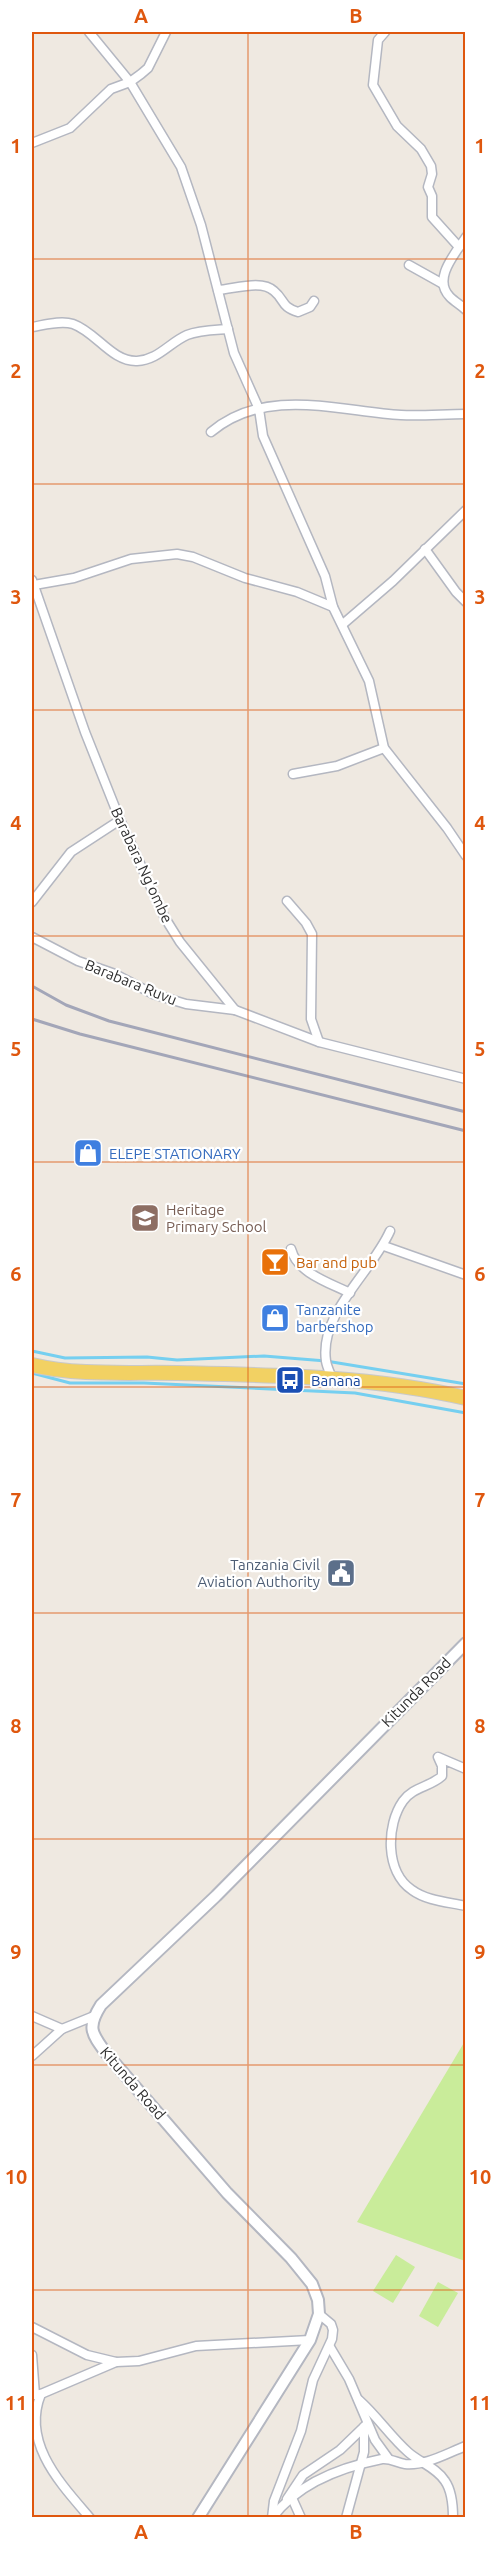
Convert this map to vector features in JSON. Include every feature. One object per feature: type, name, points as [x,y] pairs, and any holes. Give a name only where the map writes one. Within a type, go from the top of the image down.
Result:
[{"type":"main road","points":[[32,1365],[87,1372],[332,1378],[422,1388],[465,1398]]},
{"type":"street","points":[[89,32],[130,82],[182,167],[201,225],[234,353],[259,409],[263,436],[325,576],[333,607],[344,624],[369,681],[384,748],[447,828],[465,856]]},
{"type":"street","points":[[32,143],[70,128],[111,89],[130,82],[148,68],[166,32]]},
{"type":"street","points":[[385,32],[378,40],[373,85],[397,126],[421,149],[431,166],[432,174],[428,187],[432,196],[432,217],[459,248]]},
{"type":"street","points":[[465,237],[442,276],[442,284],[448,296],[465,310]]},
{"type":"street","points":[[409,266],[442,284]]},
{"type":"street","points":[[219,290],[265,286],[275,292],[285,306],[298,312],[310,307],[314,301]]},
{"type":"street","points":[[32,327],[71,323],[91,333],[112,351],[138,361],[156,356],[188,334],[228,329]]},
{"type":"street","points":[[212,432],[225,421],[259,409],[301,404],[401,415],[465,414]]},
{"type":"street","points":[[344,624],[465,510]]},
{"type":"street","points":[[425,549],[465,602]]},
{"type":"street","points":[[33,583],[74,578],[131,559],[177,554],[193,557],[245,578],[297,592],[333,607]]},
{"type":"street","name":"Barabara Ng'ombe","points":[[33,583],[85,732],[120,820],[172,931],[235,1011]]},
{"type":"street","points":[[293,774],[337,766],[384,748]]},
{"type":"street","points":[[32,902],[71,852],[120,820]]},
{"type":"street","points":[[287,901],[306,923],[312,934],[310,1019],[319,1042]]},
{"type":"street","name":"Barabara Ruvu","points":[[32,937],[78,961],[115,974],[153,994],[186,1004],[235,1011]]},
{"type":"street","points":[[235,1011],[319,1042],[465,1079]]},
{"type":"street","points":[[332,1378],[326,1360],[329,1329],[350,1293],[384,1246],[390,1231]]},
{"type":"street","points":[[384,1246],[465,1275]]},
{"type":"street","points":[[291,1249],[294,1259],[303,1268],[350,1293]]},
{"type":"street","name":"Kitunda Road","points":[[319,2313],[316,2292],[303,2272],[227,2193],[106,2053],[94,2037],[91,2028],[94,2016],[101,2005],[216,1896],[465,1643]]},
{"type":"street","points":[[465,1769],[438,1757],[442,1766],[442,1776],[436,1781],[411,1791],[402,1802],[389,1840],[396,1866],[409,1889],[424,1897],[465,1906]]},
{"type":"street","points":[[32,2016],[62,2029]]},
{"type":"street","points":[[32,2056],[62,2029],[94,2016]]},
{"type":"street","points":[[198,2517],[310,2340],[319,2313],[331,2324],[333,2330],[330,2347],[313,2380],[301,2431],[274,2501],[272,2517]]},
{"type":"street","points":[[32,2327],[87,2355],[116,2362],[139,2361],[196,2346],[310,2340]]},
{"type":"street","points":[[330,2347],[359,2400],[366,2426],[388,2458],[403,2464],[422,2463],[465,2446]]},
{"type":"street","points":[[32,2355],[40,2446],[59,2484],[90,2517]]},
{"type":"street","points":[[36,2395],[116,2362]]},
{"type":"street","points":[[359,2400],[407,2451],[438,2472],[446,2482],[453,2505],[453,2517]]},
{"type":"street","points":[[346,2517],[361,2463],[366,2426]]},
{"type":"street","points":[[284,2505],[303,2475],[340,2450],[366,2426]]},
{"type":"street","points":[[272,2517],[292,2498],[320,2478],[361,2463],[388,2458]]},
{"type":"street","points":[[292,2498],[301,2517]]},
{"type":"green space","points":[[465,2041],[465,2261],[357,2222]]},
{"type":"green space","points":[[396,2255],[415,2267],[393,2303],[373,2291]]},
{"type":"green space","points":[[438,2282],[458,2293],[438,2327],[419,2316]]},
{"type":"waterway","points":[[32,1351],[65,1358],[147,1357],[177,1360],[264,1356],[326,1361],[466,1384]]},
{"type":"waterway","points":[[32,1373],[70,1383],[144,1383],[355,1393],[466,1413]]},
{"type":"railway","points":[[32,986],[66,1005],[109,1021],[466,1112]]},
{"type":"railway","points":[[32,1019],[80,1034],[466,1131]]},
{"type":"place","name":"ELEPE STATIONARY","points":[[88,1153]]},
{"type":"place","name":"Heritage Primary School","points":[[145,1218]]},
{"type":"place","name":"Bar and pub","points":[[275,1262]]},
{"type":"place","name":"Tanzanite barbershop","points":[[275,1318]]},
{"type":"place","name":"Banana","points":[[290,1380]]},
{"type":"place","name":"Tanzania Civil Aviation Authority","points":[[341,1573]]}]
